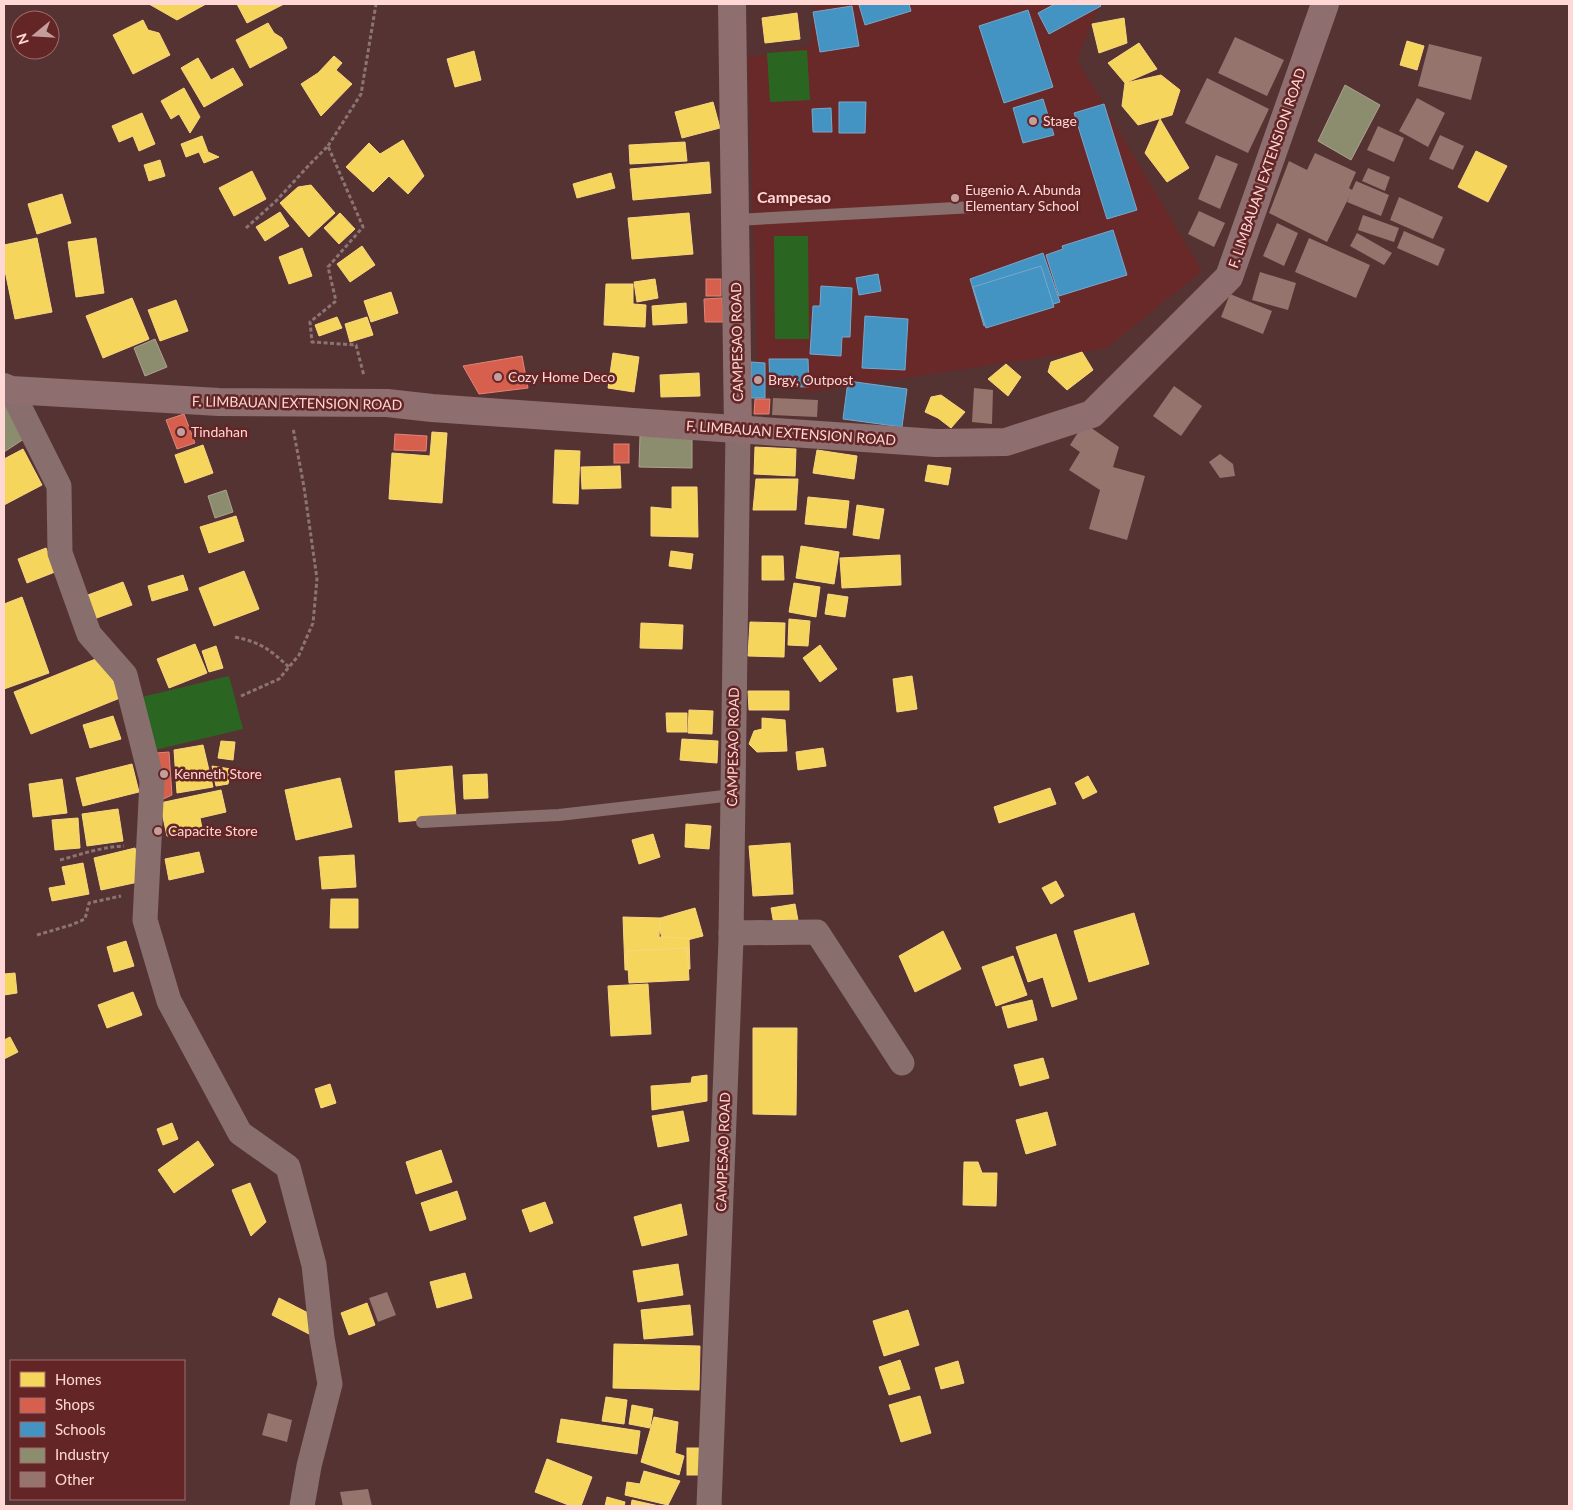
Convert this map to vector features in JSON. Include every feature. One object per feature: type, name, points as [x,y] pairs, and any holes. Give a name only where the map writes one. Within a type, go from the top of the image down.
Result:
[{"type":"street","name":"CAMPESAO ROAD","points":[[709,1498],[731,934],[738,430],[732,4]]},
{"type":"street","name":"F. LIMBAUAN EXTENSION ROAD","points":[[7,389],[219,402],[387,403],[432,408],[936,443],[1006,442],[1092,414],[1229,278],[1325,4]]},
{"type":"street","points":[[7,389],[58,486],[60,553],[89,634],[125,675],[152,782],[145,920],[169,1001],[240,1132],[288,1167],[314,1265],[322,1338],[330,1384],[309,1466],[302,1506]]},
{"type":"street","points":[[731,934],[817,932],[902,1063]]},
{"type":"lane","points":[[735,220],[974,208]]},
{"type":"lane","points":[[422,822],[559,814],[733,795]]},
{"type":"path","points":[[246,228],[276,201],[328,146],[361,94],[376,4]]},
{"type":"path","points":[[328,146],[363,227],[328,267],[336,301],[310,322],[312,342],[356,345],[371,403]]},
{"type":"path","points":[[240,696],[279,679],[299,655],[313,623],[317,579],[305,496],[288,403]]},
{"type":"path","points":[[235,637],[254,641],[262,645],[289,668]]},
{"type":"path","points":[[60,860],[102,848],[149,842]]},
{"type":"path","points":[[37,935],[71,925],[86,918],[89,903],[129,895]]},
{"type":"shaded area","name":"Eugenio A. Abunda Elementary School","points":[[821,4],[1100,4],[1077,60],[1202,271],[1107,348],[810,392],[758,383],[748,57],[810,46],[814,8]]},
{"type":"green space","points":[[807,50],[810,100],[770,102],[767,53]]},
{"type":"green space","points":[[774,236],[808,236],[809,339],[775,339]]},
{"type":"green space","points":[[229,676],[243,729],[155,750],[142,697]]},
{"type":"building: Homes","points":[[149,4],[206,4],[177,20]]},
{"type":"building: Homes","points":[[237,4],[284,4],[247,23]]},
{"type":"building: Homes","points":[[797,13],[800,39],[765,43],[762,18]]},
{"type":"building: Homes","points":[[1124,18],[1127,43],[1099,53],[1092,24]]},
{"type":"building: Homes","points":[[143,20],[148,30],[159,33],[170,55],[133,74],[113,35]]},
{"type":"building: Homes","points":[[268,23],[274,33],[282,38],[287,48],[250,68],[236,40]]},
{"type":"building: Homes","points":[[1407,41],[1424,46],[1417,70],[1400,65]]},
{"type":"building: Homes","points":[[1139,43],[1157,69],[1125,83],[1108,63]]},
{"type":"building: Homes","points":[[474,51],[481,80],[455,87],[447,59]]},
{"type":"building: Homes","points":[[334,56],[342,63],[336,70],[352,84],[321,116],[301,84],[318,73]]},
{"type":"building: Homes","points":[[198,58],[211,80],[233,68],[243,85],[204,107],[181,68]]},
{"type":"building: Homes","points":[[1161,75],[1180,90],[1172,115],[1138,125],[1122,106],[1125,83]]},
{"type":"building: Homes","points":[[184,88],[200,117],[190,133],[179,114],[171,119],[161,101]]},
{"type":"building: Homes","points":[[713,102],[720,128],[682,138],[675,112]]},
{"type":"building: Homes","points":[[142,113],[155,144],[139,151],[133,136],[119,142],[112,126]]},
{"type":"building: Homes","points":[[1160,119],[1189,168],[1167,182],[1145,153]]},
{"type":"building: Homes","points":[[202,136],[208,152],[219,157],[204,163],[199,152],[186,157],[181,144]]},
{"type":"building: Homes","points":[[403,140],[424,176],[408,194],[389,176],[373,192],[346,167],[369,143],[380,154]]},
{"type":"building: Homes","points":[[685,142],[687,161],[630,164],[629,145]]},
{"type":"building: Homes","points":[[1476,151],[1507,166],[1488,202],[1458,187]]},
{"type":"building: Homes","points":[[160,160],[165,176],[149,181],[144,165]]},
{"type":"building: Homes","points":[[709,162],[711,193],[633,200],[630,169]]},
{"type":"building: Homes","points":[[252,171],[266,199],[234,216],[219,188]]},
{"type":"building: Homes","points":[[611,173],[615,188],[577,198],[573,184]]},
{"type":"building: Homes","points":[[311,185],[335,213],[309,237],[280,203],[298,187]]},
{"type":"building: Homes","points":[[62,194],[71,223],[37,234],[28,204]]},
{"type":"building: Homes","points":[[280,212],[289,226],[265,241],[256,227]]},
{"type":"building: Homes","points":[[340,213],[355,229],[339,244],[324,228]]},
{"type":"building: Homes","points":[[689,213],[693,254],[632,259],[628,218]]},
{"type":"building: Homes","points":[[37,238],[52,312],[15,319],[4,266],[4,245]]},
{"type":"building: Homes","points":[[96,238],[104,293],[76,297],[68,242]]},
{"type":"building: Homes","points":[[362,246],[375,265],[350,282],[337,264]]},
{"type":"building: Homes","points":[[302,248],[312,276],[289,284],[279,257]]},
{"type":"building: Homes","points":[[655,279],[658,298],[637,302],[634,282]]},
{"type":"building: Homes","points":[[606,284],[633,284],[633,304],[646,305],[645,327],[604,325]]},
{"type":"building: Homes","points":[[391,292],[398,313],[371,322],[364,301]]},
{"type":"building: Homes","points":[[132,298],[149,339],[103,358],[86,316]]},
{"type":"building: Homes","points":[[176,300],[188,331],[160,341],[148,310]]},
{"type":"building: Homes","points":[[686,303],[687,323],[653,325],[652,306]]},
{"type":"building: Homes","points":[[337,317],[342,328],[319,336],[315,325]]},
{"type":"building: Homes","points":[[367,317],[373,335],[350,342],[345,324]]},
{"type":"building: Homes","points":[[1082,352],[1093,370],[1067,390],[1048,372],[1051,362]]},
{"type":"building: Homes","points":[[613,353],[639,357],[634,392],[608,388]]},
{"type":"building: Homes","points":[[1006,364],[1021,377],[1008,396],[988,379]]},
{"type":"building: Homes","points":[[699,373],[700,396],[661,397],[660,375]]},
{"type":"building: Homes","points":[[941,395],[965,412],[951,428],[938,418],[925,412],[931,397]]},
{"type":"building: Homes","points":[[432,432],[447,433],[442,503],[389,499],[392,453],[430,456]]},
{"type":"building: Homes","points":[[203,445],[213,473],[185,483],[175,455]]},
{"type":"building: Homes","points":[[755,447],[796,449],[795,476],[754,474]]},
{"type":"building: Homes","points":[[23,449],[42,485],[4,505],[4,459]]},
{"type":"building: Homes","points":[[555,450],[580,451],[578,504],[553,503]]},
{"type":"building: Homes","points":[[817,450],[857,456],[854,479],[813,473]]},
{"type":"building: Homes","points":[[928,465],[951,468],[948,485],[925,481]]},
{"type":"building: Homes","points":[[620,466],[621,488],[582,489],[581,467]]},
{"type":"building: Homes","points":[[756,479],[798,479],[796,510],[753,510]]},
{"type":"building: Homes","points":[[672,487],[697,487],[698,537],[651,536],[651,507],[672,509]]},
{"type":"building: Homes","points":[[808,497],[849,501],[846,528],[805,524]]},
{"type":"building: Homes","points":[[857,505],[884,509],[879,539],[853,535]]},
{"type":"building: Homes","points":[[236,516],[244,541],[209,553],[200,527]]},
{"type":"building: Homes","points":[[801,546],[839,552],[834,584],[796,578]]},
{"type":"building: Homes","points":[[46,548],[55,572],[27,583],[18,559]]},
{"type":"building: Homes","points":[[671,551],[693,554],[691,569],[669,566]]},
{"type":"building: Homes","points":[[900,555],[901,585],[842,588],[840,558]]},
{"type":"building: Homes","points":[[762,556],[783,556],[784,580],[762,580]]},
{"type":"building: Homes","points":[[244,571],[259,609],[214,626],[199,588]]},
{"type":"building: Homes","points":[[183,575],[188,590],[152,601],[148,586]]},
{"type":"building: Homes","points":[[123,582],[132,605],[94,619],[85,596]]},
{"type":"building: Homes","points":[[794,583],[820,587],[816,617],[789,612]]},
{"type":"building: Homes","points":[[828,594],[848,597],[845,617],[825,614]]},
{"type":"building: Homes","points":[[22,597],[49,673],[4,689],[4,604]]},
{"type":"building: Homes","points":[[789,619],[810,621],[808,646],[788,645]]},
{"type":"building: Homes","points":[[750,622],[785,623],[784,657],[748,656]]},
{"type":"building: Homes","points":[[641,623],[683,625],[682,649],[640,648]]},
{"type":"building: Homes","points":[[195,644],[207,673],[169,688],[157,659]]},
{"type":"building: Homes","points":[[820,645],[837,669],[820,682],[803,658]]},
{"type":"building: Homes","points":[[216,646],[223,668],[209,672],[202,651]]},
{"type":"building: Homes","points":[[103,656],[120,698],[31,734],[14,692]]},
{"type":"building: Homes","points":[[912,676],[917,709],[897,712],[893,679]]},
{"type":"building: Homes","points":[[748,691],[789,691],[789,710],[749,710]]},
{"type":"building: Homes","points":[[689,710],[713,711],[712,734],[688,733]]},
{"type":"building: Homes","points":[[666,713],[687,713],[687,732],[667,732]]},
{"type":"building: Homes","points":[[113,716],[121,739],[90,748],[83,725]]},
{"type":"building: Homes","points":[[762,718],[785,720],[787,751],[757,752],[749,744],[754,731],[762,729]]},
{"type":"building: Homes","points":[[682,739],[718,741],[717,763],[680,760]]},
{"type":"building: Homes","points":[[221,741],[235,742],[233,760],[218,758]]},
{"type":"building: Homes","points":[[203,745],[213,787],[177,793],[174,750]]},
{"type":"building: Homes","points":[[823,748],[826,766],[798,770],[796,752]]},
{"type":"building: Homes","points":[[132,764],[139,792],[83,806],[76,778]]},
{"type":"building: Homes","points":[[212,766],[231,769],[228,784],[216,786]]},
{"type":"building: Homes","points":[[452,766],[456,817],[399,822],[395,771]]},
{"type":"building: Homes","points":[[487,774],[488,798],[464,799],[463,775]]},
{"type":"building: Homes","points":[[1088,776],[1097,792],[1083,799],[1075,783]]},
{"type":"building: Homes","points":[[340,778],[352,827],[296,840],[285,790]]},
{"type":"building: Homes","points":[[62,779],[67,813],[33,817],[29,784]]},
{"type":"building: Homes","points":[[1050,788],[1056,804],[999,823],[994,807]]},
{"type":"building: Homes","points":[[221,790],[226,812],[200,818],[202,828],[167,836],[160,803]]},
{"type":"building: Homes","points":[[118,809],[123,841],[87,846],[82,814]]},
{"type":"building: Homes","points":[[78,818],[80,848],[55,850],[52,820]]},
{"type":"building: Homes","points":[[686,824],[711,826],[709,849],[685,847]]},
{"type":"building: Homes","points":[[653,834],[660,857],[639,864],[632,840]]},
{"type":"building: Homes","points":[[790,843],[793,894],[753,896],[749,846]]},
{"type":"building: Homes","points":[[135,848],[143,881],[101,890],[94,858]]},
{"type":"building: Homes","points":[[199,852],[204,872],[169,880],[165,859]]},
{"type":"building: Homes","points":[[354,855],[356,887],[322,889],[319,857]]},
{"type":"building: Homes","points":[[83,863],[89,894],[52,901],[49,888],[66,885],[62,867]]},
{"type":"building: Homes","points":[[1056,881],[1064,896],[1051,904],[1042,888]]},
{"type":"building: Homes","points":[[331,899],[358,899],[358,928],[330,928]]},
{"type":"building: Homes","points":[[795,904],[799,926],[775,930],[771,908]]},
{"type":"building: Homes","points":[[695,908],[703,936],[664,946],[657,919]]},
{"type":"building: Homes","points":[[1134,913],[1149,964],[1089,982],[1074,931]]},
{"type":"building: Homes","points":[[623,917],[660,918],[659,937],[689,938],[690,969],[625,970]]},
{"type":"building: Homes","points":[[943,931],[961,969],[915,992],[899,956]]},
{"type":"building: Homes","points":[[1056,934],[1077,999],[1052,1007],[1043,977],[1028,982],[1016,947]]},
{"type":"building: Homes","points":[[126,941],[134,966],[114,972],[107,947]]},
{"type":"building: Homes","points":[[687,948],[689,980],[629,983],[627,951]]},
{"type":"building: Homes","points":[[1013,956],[1027,995],[996,1006],[982,967]]},
{"type":"building: Homes","points":[[15,973],[17,993],[4,995],[4,974]]},
{"type":"building: Homes","points":[[648,984],[651,1034],[611,1036],[608,986]]},
{"type":"building: Homes","points":[[133,992],[142,1015],[107,1028],[98,1005]]},
{"type":"building: Homes","points":[[1032,1000],[1037,1020],[1008,1028],[1002,1007]]},
{"type":"building: Homes","points":[[753,1028],[797,1028],[796,1115],[753,1114]]},
{"type":"building: Homes","points":[[10,1037],[18,1052],[4,1059],[4,1040]]},
{"type":"building: Homes","points":[[1043,1058],[1049,1078],[1020,1086],[1014,1065]]},
{"type":"building: Homes","points":[[707,1075],[707,1101],[652,1110],[651,1086],[691,1083],[692,1077]]},
{"type":"building: Homes","points":[[330,1084],[336,1103],[321,1108],[315,1089]]},
{"type":"building: Homes","points":[[683,1111],[689,1141],[658,1147],[652,1116]]},
{"type":"building: Homes","points":[[1047,1112],[1056,1145],[1026,1154],[1016,1120]]},
{"type":"building: Homes","points":[[172,1123],[178,1139],[163,1145],[157,1129]]},
{"type":"building: Homes","points":[[198,1141],[214,1165],[174,1193],[158,1170]]},
{"type":"building: Homes","points":[[441,1150],[452,1182],[416,1194],[406,1162]]},
{"type":"building: Homes","points":[[964,1162],[978,1162],[982,1173],[997,1173],[996,1206],[963,1205]]},
{"type":"building: Homes","points":[[250,1183],[266,1222],[251,1236],[232,1190]]},
{"type":"building: Homes","points":[[457,1191],[466,1219],[430,1231],[421,1203]]},
{"type":"building: Homes","points":[[545,1202],[553,1223],[530,1232],[522,1210]]},
{"type":"building: Homes","points":[[681,1204],[687,1235],[642,1246],[634,1217]]},
{"type":"building: Homes","points":[[678,1264],[683,1295],[638,1302],[633,1271]]},
{"type":"building: Homes","points":[[465,1273],[472,1298],[437,1308],[430,1282]]},
{"type":"building: Homes","points":[[279,1298],[316,1317],[309,1334],[272,1315]]},
{"type":"building: Homes","points":[[367,1303],[375,1325],[349,1335],[341,1313]]},
{"type":"building: Homes","points":[[690,1305],[693,1335],[644,1339],[641,1310]]},
{"type":"building: Homes","points":[[908,1310],[919,1345],[884,1356],[873,1321]]},
{"type":"building: Homes","points":[[614,1344],[700,1346],[699,1390],[613,1388]]},
{"type":"building: Homes","points":[[900,1360],[910,1389],[889,1395],[879,1367]]},
{"type":"building: Homes","points":[[958,1361],[964,1383],[941,1389],[935,1368]]},
{"type":"building: Homes","points":[[920,1396],[931,1433],[901,1442],[889,1405]]},
{"type":"building: Homes","points":[[606,1397],[627,1400],[624,1424],[602,1421]]},
{"type":"building: Homes","points":[[632,1405],[653,1409],[650,1428],[629,1424]]},
{"type":"building: Homes","points":[[654,1417],[678,1422],[675,1453],[684,1456],[679,1475],[641,1462]]},
{"type":"building: Homes","points":[[561,1419],[640,1431],[637,1454],[557,1442]]},
{"type":"building: Homes","points":[[687,1448],[702,1448],[702,1475],[687,1475]]},
{"type":"building: Homes","points":[[547,1459],[592,1477],[581,1506],[571,1506],[535,1492]]},
{"type":"building: Homes","points":[[644,1471],[680,1481],[668,1505],[625,1495],[627,1482],[640,1484]]},
{"type":"building: Homes","points":[[607,1497],[625,1502],[624,1506],[605,1506]]},
{"type":"building: Homes","points":[[632,1500],[659,1506],[631,1506]]},
{"type":"building: Shops","points":[[706,279],[721,279],[721,296],[706,296]]},
{"type":"building: Shops","points":[[722,298],[723,322],[705,322],[704,299]]},
{"type":"building: Shops","name":"Cozy Home Deco","points":[[522,356],[528,388],[479,394],[463,366]]},
{"type":"building: Shops","points":[[755,399],[770,399],[769,414],[754,414]]},
{"type":"building: Shops","name":"Tindahan","points":[[184,414],[195,443],[177,449],[166,420]]},
{"type":"building: Shops","points":[[395,434],[427,436],[426,451],[394,450]]},
{"type":"building: Shops","points":[[614,444],[629,444],[629,463],[614,463]]},
{"type":"building: Shops","name":"Kenneth Store","points":[[169,752],[172,795],[159,801],[156,753]]},
{"type":"building: Schools","points":[[909,4],[911,11],[865,25],[859,5]]},
{"type":"building: Schools","points":[[1055,4],[1099,4],[1101,6],[1049,34],[1038,13]]},
{"type":"building: Schools","points":[[852,6],[859,46],[820,52],[813,12]]},
{"type":"building: Schools","points":[[1028,10],[1053,87],[1004,103],[979,26]]},
{"type":"building: Schools","name":"Stage","points":[[1043,99],[1054,135],[1023,143],[1013,108]]},
{"type":"building: Schools","points":[[839,102],[866,102],[865,133],[839,133]]},
{"type":"building: Schools","points":[[1104,104],[1137,210],[1107,219],[1074,113]]},
{"type":"building: Schools","points":[[831,108],[832,132],[813,132],[812,109]]},
{"type":"building: Schools","points":[[1113,230],[1127,275],[1059,296],[1046,255],[1063,249],[1062,246]]},
{"type":"building: Schools","points":[[1043,253],[1060,302],[984,326],[970,279]]},
{"type":"building: Schools","points":[[1041,266],[1054,307],[986,328],[973,287]]},
{"type":"building: Schools","points":[[878,274],[881,291],[859,295],[856,278]]},
{"type":"building: Schools","points":[[821,286],[852,288],[850,337],[842,337],[841,356],[810,354],[813,306],[820,306]]},
{"type":"building: Schools","points":[[865,316],[908,319],[905,370],[862,368]]},
{"type":"building: Schools","points":[[769,359],[808,359],[809,387],[770,386]]},
{"type":"building: Schools","name":"Brgy, Outpost","points":[[751,362],[765,363],[765,398],[751,398]]},
{"type":"building: Schools","points":[[848,381],[907,389],[902,427],[843,419]]},
{"type":"building: Industry","points":[[1345,85],[1380,105],[1351,160],[1318,141]]},
{"type":"building: Industry","points":[[155,339],[167,367],[145,376],[134,348]]},
{"type":"building: Industry","points":[[4,399],[27,437],[4,452]]},
{"type":"building: Industry","points":[[640,436],[692,438],[692,468],[639,467]]},
{"type":"building: Industry","points":[[226,490],[233,512],[215,518],[208,496]]},
{"type":"building: Other","points":[[1235,37],[1284,60],[1267,96],[1218,73]]},
{"type":"building: Other","points":[[1429,44],[1482,57],[1471,100],[1418,86]]},
{"type":"building: Other","points":[[1207,78],[1269,109],[1248,153],[1185,123]]},
{"type":"building: Other","points":[[1417,98],[1445,113],[1428,147],[1399,131]]},
{"type":"building: Other","points":[[1378,126],[1404,138],[1394,162],[1367,150]]},
{"type":"building: Other","points":[[1440,135],[1464,146],[1453,170],[1429,159]]},
{"type":"building: Other","points":[[1315,153],[1356,172],[1349,188],[1352,190],[1356,181],[1389,195],[1381,216],[1347,202],[1350,195],[1327,242],[1269,213],[1289,161],[1307,170]]},
{"type":"building: Other","points":[[1216,155],[1238,164],[1220,209],[1198,199]]},
{"type":"building: Other","points":[[1368,168],[1390,177],[1385,191],[1362,181]]},
{"type":"building: Other","points":[[1399,197],[1443,217],[1433,239],[1390,220]]},
{"type":"building: Other","points":[[1199,211],[1225,223],[1214,247],[1188,234]]},
{"type":"building: Other","points":[[1363,215],[1399,228],[1394,242],[1358,230]]},
{"type":"building: Other","points":[[1277,223],[1298,233],[1284,266],[1263,256]]},
{"type":"building: Other","points":[[1404,231],[1445,249],[1438,266],[1397,248]]},
{"type":"building: Other","points":[[1357,233],[1392,253],[1384,265],[1350,246]]},
{"type":"building: Other","points":[[1309,238],[1370,265],[1356,298],[1295,272]]},
{"type":"building: Other","points":[[1260,272],[1296,283],[1288,310],[1252,300]]},
{"type":"building: Other","points":[[1230,294],[1272,311],[1263,334],[1221,317]]},
{"type":"building: Other","points":[[1174,386],[1202,406],[1181,436],[1153,416]]},
{"type":"building: Other","points":[[974,388],[993,390],[992,424],[972,422]]},
{"type":"building: Other","points":[[773,398],[818,400],[817,417],[772,415]]},
{"type":"building: Other","points":[[1084,423],[1119,447],[1113,467],[1145,476],[1127,540],[1089,529],[1100,490],[1069,470],[1080,452],[1070,445]]},
{"type":"building: Other","points":[[1220,454],[1233,464],[1235,476],[1220,478],[1209,462]]},
{"type":"building: Other","points":[[387,1292],[396,1315],[378,1322],[369,1298]]},
{"type":"building: Other","points":[[268,1413],[292,1420],[287,1442],[262,1435]]},
{"type":"building: Other","points":[[368,1489],[372,1506],[343,1506],[340,1492]]},
{"type":"place","name":"Stage","points":[[1033,121]]},
{"type":"place","name":"Eugenio A. Abunda Elementary School","points":[[955,198]]},
{"type":"place","name":"Cozy Home Deco","points":[[498,377]]},
{"type":"place","name":"Brgy, Outpost","points":[[758,380]]},
{"type":"place","name":"Tindahan","points":[[181,432]]},
{"type":"place","name":"Kenneth Store","points":[[164,774]]},
{"type":"place","name":"Capacite Store","points":[[158,831]]},
{"type":"district","name":"Campesao","points":[[794,197]]}]
